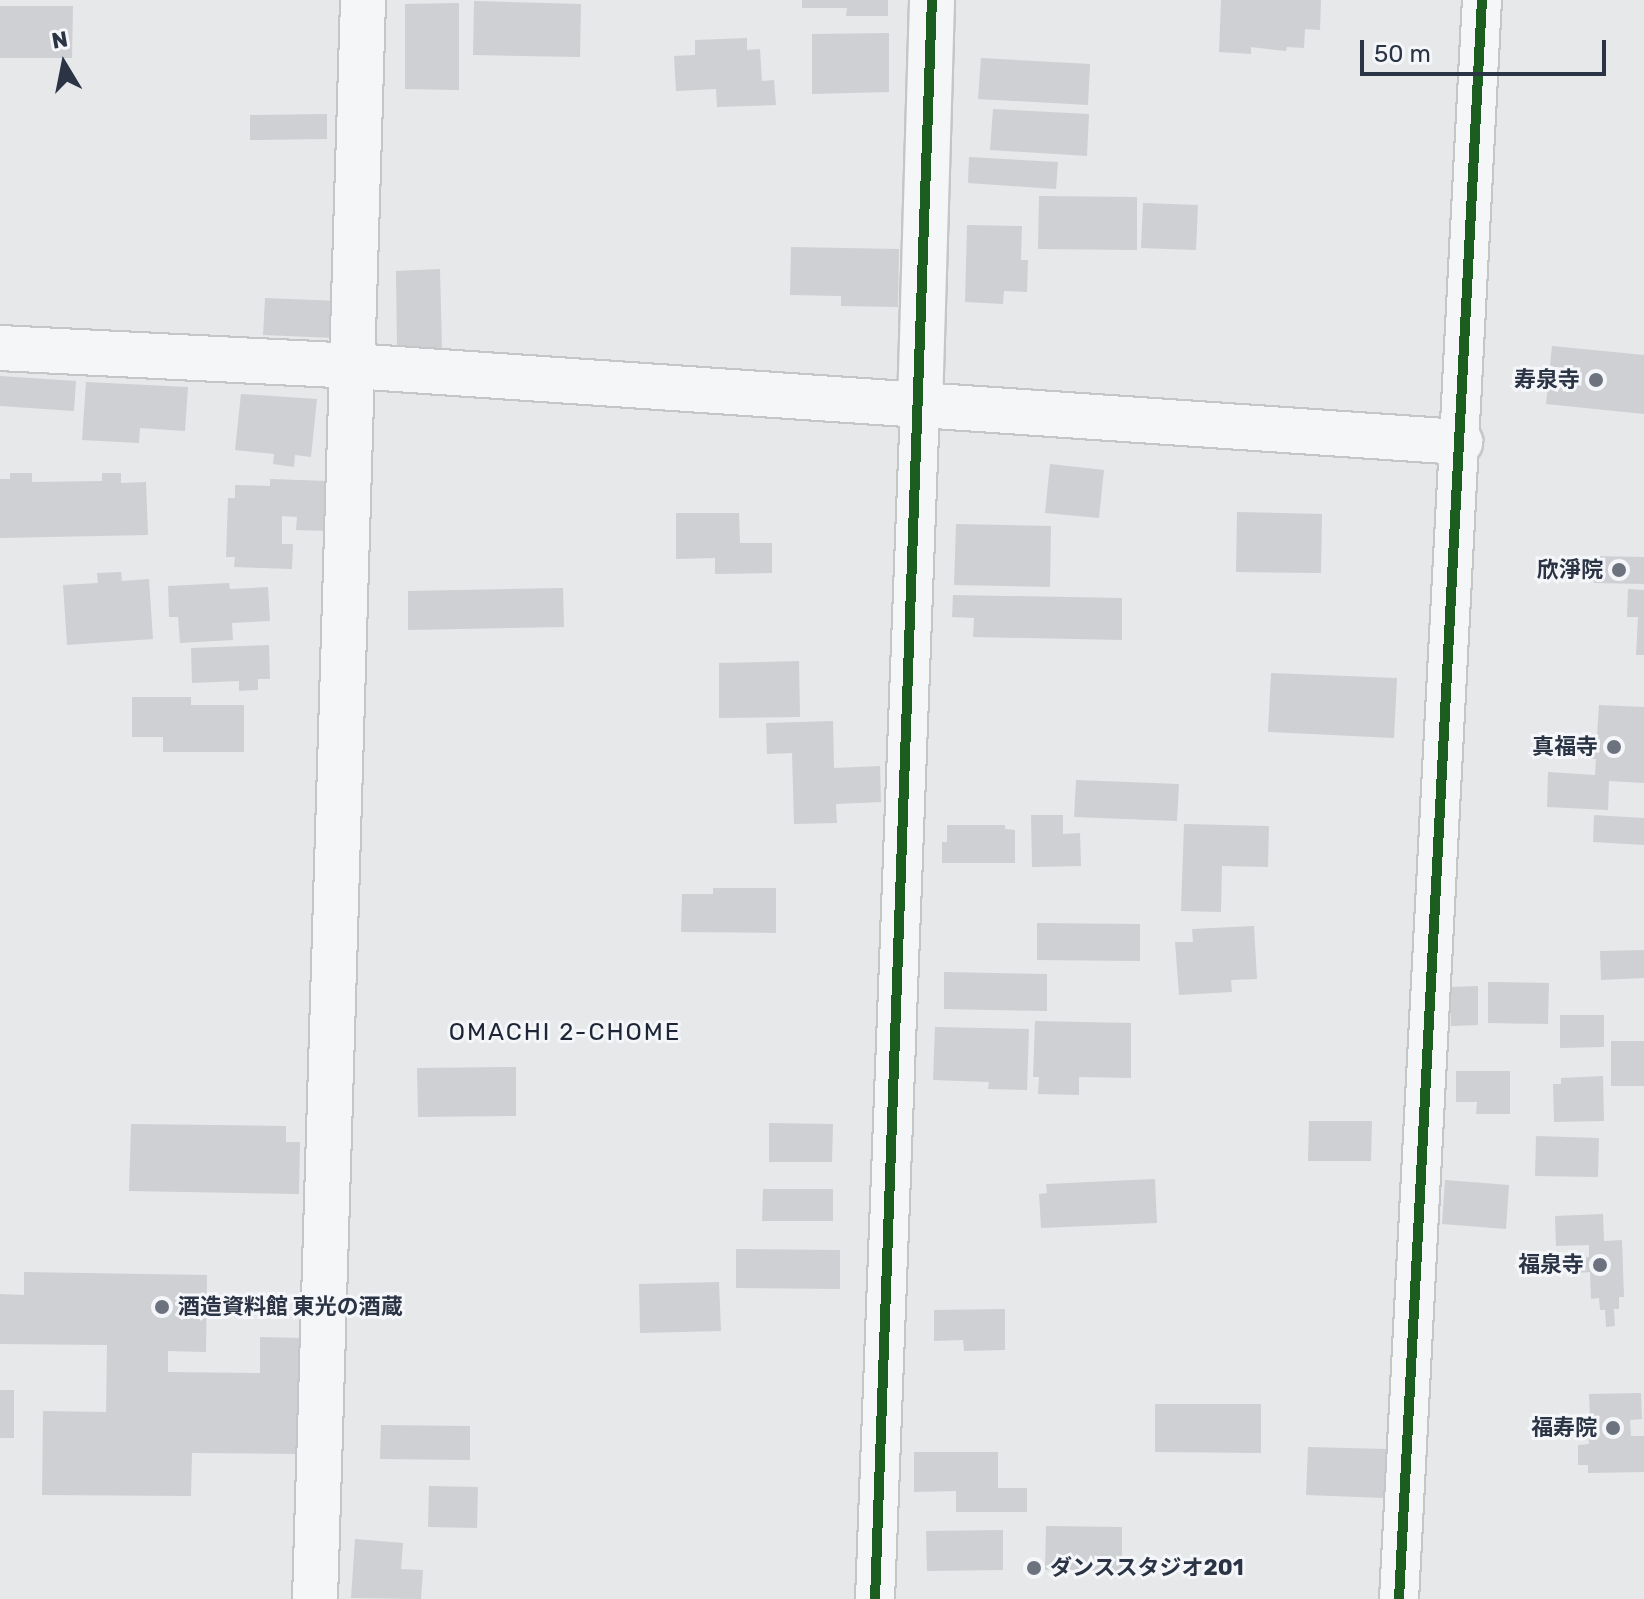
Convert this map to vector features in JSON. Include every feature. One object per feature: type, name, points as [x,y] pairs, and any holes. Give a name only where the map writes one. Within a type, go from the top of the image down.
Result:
[{"type":"street","points":[[315,1599],[363,0]]},
{"type":"street","points":[[875,1599],[920,406],[932,0]]},
{"type":"street","points":[[1399,1599],[1482,0]]},
{"type":"street","points":[[0,348],[353,366],[1460,442]]},
{"type":"building","points":[[802,0],[888,0],[888,16],[846,16],[847,8],[802,8]]},
{"type":"building","points":[[1221,0],[1321,0],[1320,30],[1305,29],[1304,48],[1287,47],[1286,51],[1251,47],[1251,54],[1219,52]]},
{"type":"building","points":[[474,1],[581,4],[580,57],[473,55]]},
{"type":"building","points":[[459,3],[459,90],[405,89],[405,4]]},
{"type":"building","points":[[0,6],[73,6],[72,58],[0,58]]},
{"type":"building","points":[[889,33],[889,92],[812,94],[812,34]]},
{"type":"building","points":[[747,38],[747,50],[760,49],[762,81],[774,80],[776,105],[717,107],[716,89],[676,91],[674,56],[695,55],[695,40]]},
{"type":"building","points":[[981,58],[1090,64],[1088,105],[978,99]]},
{"type":"building","points":[[993,109],[1089,114],[1087,156],[990,150]]},
{"type":"building","points":[[327,114],[327,139],[250,140],[250,115]]},
{"type":"building","points":[[969,157],[1058,162],[1056,189],[968,183]]},
{"type":"building","points":[[1039,196],[1137,197],[1137,250],[1038,249]]},
{"type":"building","points":[[1143,203],[1198,205],[1196,250],[1141,248]]},
{"type":"building","points":[[967,225],[1022,226],[1021,260],[1028,260],[1027,292],[1004,291],[1003,304],[965,302]]},
{"type":"building","points":[[791,247],[899,249],[898,307],[841,306],[841,296],[790,295]]},
{"type":"building","points":[[440,269],[442,349],[397,349],[396,271]]},
{"type":"building","points":[[265,298],[338,301],[336,338],[263,335]]},
{"type":"building","name":"寿泉寺","points":[[1552,346],[1644,355],[1644,414],[1546,404]]},
{"type":"building","points":[[0,376],[76,381],[74,411],[0,406]]},
{"type":"building","points":[[86,382],[188,387],[185,431],[140,428],[139,443],[82,440]]},
{"type":"building","points":[[241,394],[317,399],[311,457],[295,455],[294,467],[273,464],[274,454],[235,450]]},
{"type":"building","points":[[1050,464],[1104,470],[1099,518],[1045,513]]},
{"type":"building","points":[[10,473],[32,473],[32,482],[102,481],[102,473],[121,473],[121,483],[146,482],[148,535],[0,538],[0,479],[10,479]]},
{"type":"building","points":[[270,479],[329,481],[327,531],[296,530],[297,517],[282,516],[282,544],[293,544],[292,569],[234,567],[235,557],[226,557],[228,498],[235,498],[235,485],[270,486]]},
{"type":"building","points":[[1237,512],[1322,514],[1321,573],[1236,572]]},
{"type":"building","points":[[676,513],[739,513],[740,543],[772,543],[772,573],[715,574],[715,558],[676,559]]},
{"type":"building","points":[[956,524],[1051,526],[1050,587],[954,585]]},
{"type":"building","name":"欣淨院","points":[[1594,556],[1644,557],[1644,584],[1594,583]]},
{"type":"building","points":[[121,572],[122,581],[149,579],[153,639],[67,645],[63,585],[98,583],[97,573]]},
{"type":"building","points":[[229,583],[230,589],[268,587],[270,621],[232,623],[233,640],[180,643],[178,617],[169,617],[168,586]]},
{"type":"building","points":[[563,588],[564,627],[408,630],[408,591]]},
{"type":"building","name":"欣淨院","points":[[1628,589],[1644,590],[1644,655],[1636,655],[1638,617],[1627,617]]},
{"type":"building","points":[[953,595],[1122,598],[1122,640],[973,637],[974,618],[952,617]]},
{"type":"building","points":[[269,645],[270,679],[258,679],[258,690],[239,691],[239,681],[192,683],[191,648]]},
{"type":"building","points":[[799,661],[800,717],[719,718],[719,663]]},
{"type":"building","points":[[1271,673],[1397,678],[1394,738],[1268,732]]},
{"type":"building","points":[[132,697],[191,697],[191,705],[244,705],[244,752],[163,752],[163,737],[132,737]]},
{"type":"building","name":"真福寺","points":[[1599,705],[1644,707],[1644,783],[1609,781],[1608,810],[1547,807],[1548,772],[1595,775],[1596,759],[1583,758],[1585,734],[1597,735]]},
{"type":"building","points":[[833,721],[834,768],[880,766],[881,802],[836,804],[837,823],[794,824],[792,753],[767,754],[766,723]]},
{"type":"building","points":[[1076,780],[1179,784],[1177,821],[1074,817]]},
{"type":"building","points":[[1031,815],[1063,815],[1063,834],[1080,833],[1081,866],[1032,867]]},
{"type":"building","points":[[1594,815],[1644,818],[1644,845],[1593,842]]},
{"type":"building","points":[[1184,824],[1269,826],[1268,867],[1222,866],[1221,912],[1181,911]]},
{"type":"building","points":[[947,825],[1005,825],[1005,829],[1015,830],[1015,863],[942,863],[942,842],[947,842]]},
{"type":"building","points":[[713,888],[776,888],[776,933],[681,932],[682,894],[713,894]]},
{"type":"building","points":[[1037,923],[1140,924],[1140,961],[1037,960]]},
{"type":"building","points":[[1254,926],[1257,979],[1231,980],[1232,992],[1179,995],[1175,942],[1193,942],[1192,929]]},
{"type":"building","points":[[1644,950],[1644,978],[1601,980],[1600,951]]},
{"type":"building","points":[[944,972],[1047,974],[1047,1011],[944,1009]]},
{"type":"building","points":[[1488,982],[1549,983],[1548,1024],[1488,1023]]},
{"type":"building","points":[[1478,986],[1478,1025],[1451,1026],[1450,987]]},
{"type":"building","points":[[1560,1015],[1604,1015],[1604,1047],[1560,1048]]},
{"type":"building","points":[[1035,1021],[1131,1023],[1131,1078],[1079,1077],[1079,1095],[1038,1094],[1039,1077],[1033,1077]]},
{"type":"building","points":[[935,1027],[1029,1029],[1027,1090],[988,1089],[989,1082],[933,1080]]},
{"type":"building","points":[[1611,1041],[1644,1041],[1644,1086],[1611,1086]]},
{"type":"building","points":[[516,1067],[516,1116],[418,1117],[417,1068]]},
{"type":"building","points":[[1456,1071],[1510,1071],[1510,1114],[1476,1114],[1477,1102],[1456,1102]]},
{"type":"building","points":[[1603,1076],[1604,1121],[1554,1122],[1553,1084],[1561,1084],[1561,1078]]},
{"type":"building","points":[[1309,1121],[1372,1121],[1371,1161],[1308,1161]]},
{"type":"building","points":[[769,1123],[833,1124],[832,1162],[769,1162]]},
{"type":"building","points":[[131,1124],[286,1126],[286,1142],[300,1142],[299,1194],[129,1191]]},
{"type":"building","points":[[1536,1136],[1599,1138],[1598,1177],[1535,1176]]},
{"type":"building","points":[[1155,1179],[1157,1223],[1041,1228],[1039,1194],[1047,1193],[1046,1184]]},
{"type":"building","points":[[1445,1180],[1509,1185],[1506,1229],[1442,1224]]},
{"type":"building","points":[[763,1189],[833,1189],[833,1221],[762,1221]]},
{"type":"building","name":"福泉寺","points":[[1603,1214],[1604,1241],[1622,1240],[1624,1297],[1619,1297],[1619,1309],[1614,1309],[1615,1326],[1606,1327],[1605,1310],[1600,1310],[1599,1298],[1591,1299],[1590,1272],[1577,1273],[1577,1258],[1589,1257],[1589,1245],[1556,1246],[1555,1216]]},
{"type":"building","points":[[736,1249],[840,1250],[840,1289],[736,1288]]},
{"type":"building","points":[[24,1272],[207,1275],[206,1352],[168,1351],[168,1372],[260,1373],[260,1337],[304,1338],[302,1454],[192,1453],[191,1496],[42,1495],[43,1411],[106,1412],[107,1345],[0,1344],[0,1294],[24,1295]]},
{"type":"building","points":[[719,1282],[721,1331],[640,1333],[639,1284]]},
{"type":"building","points":[[1005,1309],[1005,1350],[964,1351],[963,1340],[934,1341],[934,1310]]},
{"type":"building","points":[[0,1390],[14,1390],[14,1438],[0,1438]]},
{"type":"building","name":"福寿院","points":[[1641,1393],[1642,1419],[1630,1420],[1631,1436],[1644,1436],[1644,1472],[1588,1473],[1588,1465],[1578,1465],[1578,1445],[1589,1444],[1588,1437],[1596,1436],[1595,1418],[1590,1419],[1589,1394]]},
{"type":"building","points":[[1155,1404],[1261,1404],[1261,1453],[1155,1452]]},
{"type":"building","points":[[381,1425],[470,1426],[470,1460],[380,1459]]},
{"type":"building","points":[[1308,1447],[1387,1449],[1385,1498],[1306,1495]]},
{"type":"building","points":[[914,1452],[998,1452],[998,1488],[1027,1488],[1027,1512],[956,1512],[956,1491],[914,1492]]},
{"type":"building","points":[[429,1486],[478,1487],[477,1528],[428,1527]]},
{"type":"building","points":[[1046,1526],[1122,1527],[1122,1571],[1045,1570]]},
{"type":"building","points":[[1003,1530],[1003,1570],[927,1571],[926,1531]]},
{"type":"building","points":[[355,1539],[403,1543],[401,1569],[423,1570],[421,1599],[351,1598]]},
{"type":"cycle path","points":[[875,1599],[932,0]]},
{"type":"cycle path","points":[[1399,1599],[1482,0]]},
{"type":"place","name":"寿泉寺","points":[[1596,380]]},
{"type":"place","name":"欣淨院","points":[[1619,570]]},
{"type":"place","name":"真福寺","points":[[1614,747]]},
{"type":"place","name":"福泉寺","points":[[1600,1265]]},
{"type":"place","name":"酒造資料館 東光の酒蔵","points":[[162,1307]]},
{"type":"place","name":"福寿院","points":[[1613,1428]]},
{"type":"place","name":"ダンススタジオ201","points":[[1034,1568]]},
{"type":"district","name":"OMACHI 2-CHOME","points":[[565,1033]]}]
